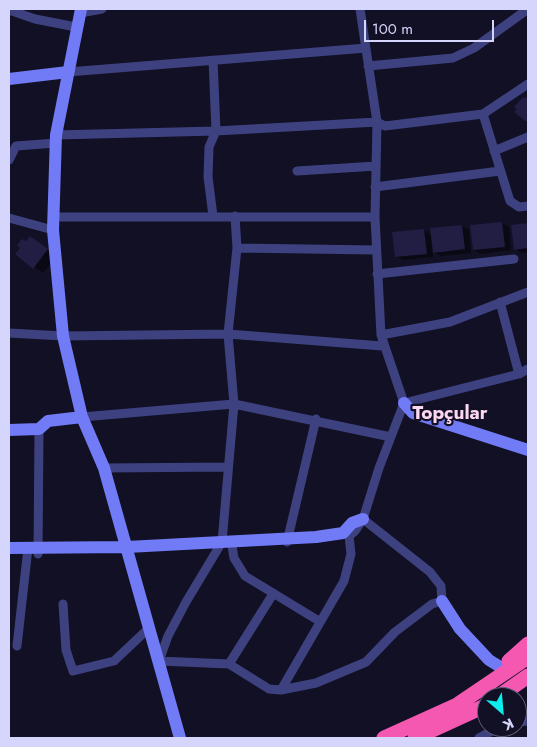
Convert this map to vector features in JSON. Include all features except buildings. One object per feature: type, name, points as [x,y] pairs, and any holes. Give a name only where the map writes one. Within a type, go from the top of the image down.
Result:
[{"type":"highway","points":[[487,687],[502,668],[528,644]]},
{"type":"highway","points":[[487,687],[528,657]]},
{"type":"highway","points":[[512,687],[528,676]]},
{"type":"highway","points":[[384,738],[444,713],[477,693]]},
{"type":"highway","points":[[415,738],[477,709]]},
{"type":"street","points":[[102,9],[80,11],[56,139],[53,223],[63,336],[82,417],[104,468],[180,738]]},
{"type":"street","points":[[360,9],[377,122],[375,217],[382,346],[404,403],[413,413],[528,450]]},
{"type":"street","points":[[368,66],[453,58],[474,48],[528,9]]},
{"type":"street","points":[[9,10],[35,19],[76,27]]},
{"type":"street","points":[[9,79],[68,72],[366,48]]},
{"type":"street","points":[[213,60],[216,131],[209,147],[208,177],[213,216]]},
{"type":"street","points":[[9,160],[16,146],[56,139],[377,122],[385,126],[483,114],[528,84]]},
{"type":"street","points":[[483,114],[510,201],[519,207],[528,206]]},
{"type":"street","points":[[494,151],[528,137]]},
{"type":"street","points":[[297,171],[376,166]]},
{"type":"street","points":[[375,187],[500,171]]},
{"type":"street","points":[[9,218],[53,223],[213,216],[375,217]]},
{"type":"street","points":[[159,661],[168,636],[186,602],[225,545],[228,467],[234,404],[228,334],[237,248],[235,216]]},
{"type":"street","points":[[237,248],[376,250]]},
{"type":"street","points":[[377,274],[514,259]]},
{"type":"street","points":[[381,336],[450,322],[528,292]]},
{"type":"street","points":[[500,302],[519,374]]},
{"type":"street","points":[[9,333],[63,336],[228,334],[382,346]]},
{"type":"street","points":[[404,403],[519,374],[528,369]]},
{"type":"street","points":[[287,541],[337,541],[355,532],[362,519],[378,468],[404,403]]},
{"type":"street","points":[[17,646],[33,551],[40,429],[48,421],[234,404],[392,436]]},
{"type":"street","points":[[287,541],[316,420]]},
{"type":"street","points":[[9,430],[40,429]]},
{"type":"street","points":[[104,468],[228,467]]},
{"type":"street","points":[[9,548],[33,551],[128,550],[287,541],[334,536],[348,529],[352,523],[362,519]]},
{"type":"street","points":[[362,519],[430,572],[441,586],[442,601],[460,629],[489,660],[502,668]]},
{"type":"street","points":[[280,690],[344,581],[351,554],[349,536]]},
{"type":"street","points":[[225,545],[234,558],[239,570],[245,576],[319,621]]},
{"type":"street","points":[[9,555],[33,551]]},
{"type":"street","points":[[229,664],[273,594]]},
{"type":"street","points":[[159,661],[229,664],[269,689],[280,690],[316,683],[366,662],[395,632],[432,604],[442,601]]},
{"type":"street","points":[[63,604],[66,650],[73,671],[114,661],[149,628]]},
{"type":"district","name":"Topçular","points":[[450,414]]}]
